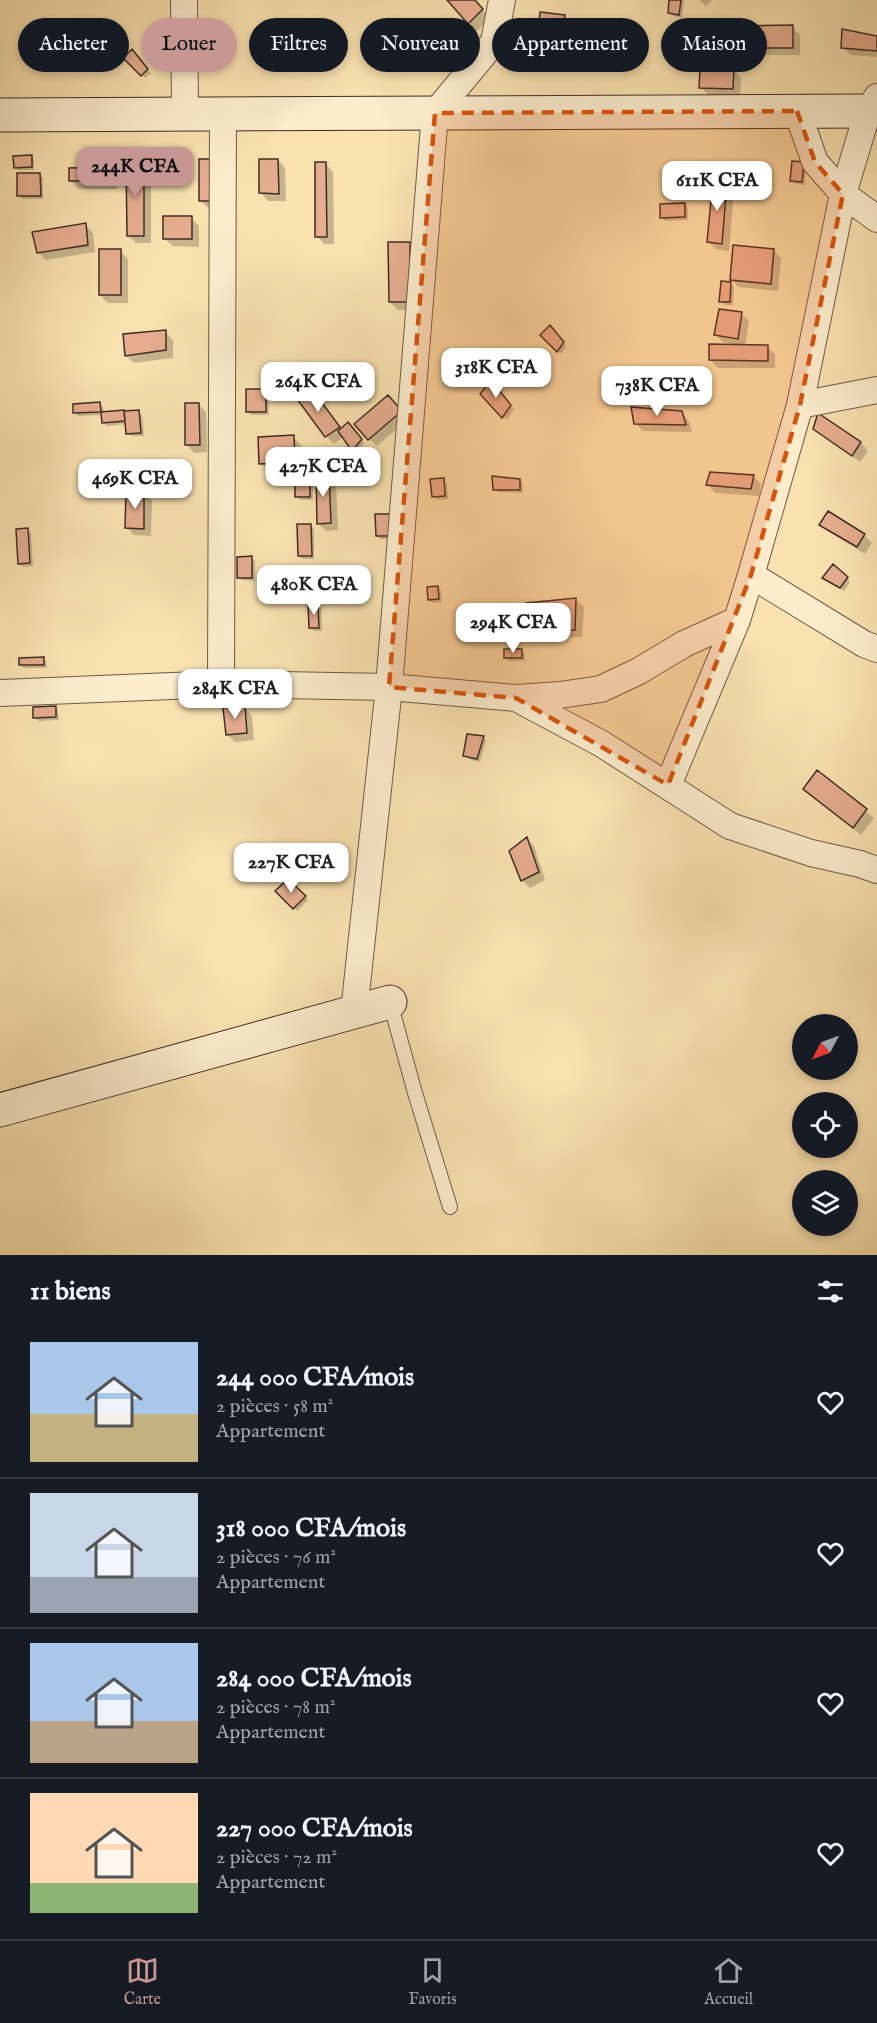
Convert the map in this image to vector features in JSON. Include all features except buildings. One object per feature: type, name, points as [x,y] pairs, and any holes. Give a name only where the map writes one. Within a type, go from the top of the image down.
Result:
[{"type":"street","points":[[184,0],[185,114]]},
{"type":"street","points":[[354,1012],[389,687],[435,113],[494,42],[502,0]]},
{"type":"street","points":[[0,115],[797,111],[873,104],[843,194],[800,405],[751,575],[737,620],[668,785]]},
{"type":"street","points":[[797,111],[814,162],[843,194],[877,219]]},
{"type":"street","points":[[222,684],[223,114]]},
{"type":"street","points":[[800,405],[877,390]]},
{"type":"street","points":[[751,575],[873,640]]},
{"type":"street","points":[[0,693],[222,684],[389,687],[516,698],[561,695],[601,689],[639,671],[684,644],[737,620]]},
{"type":"street","points":[[516,698],[602,744],[730,826],[811,854],[860,864],[877,870]]},
{"type":"street","points":[[0,1110],[390,1002]]},
{"type":"lane","points":[[390,1002],[415,1094],[450,1207]]},
{"type":"highlighted area","points":[[797,111],[815,162],[843,194],[800,405],[751,575],[668,785],[516,698],[389,687],[435,113]]}]
